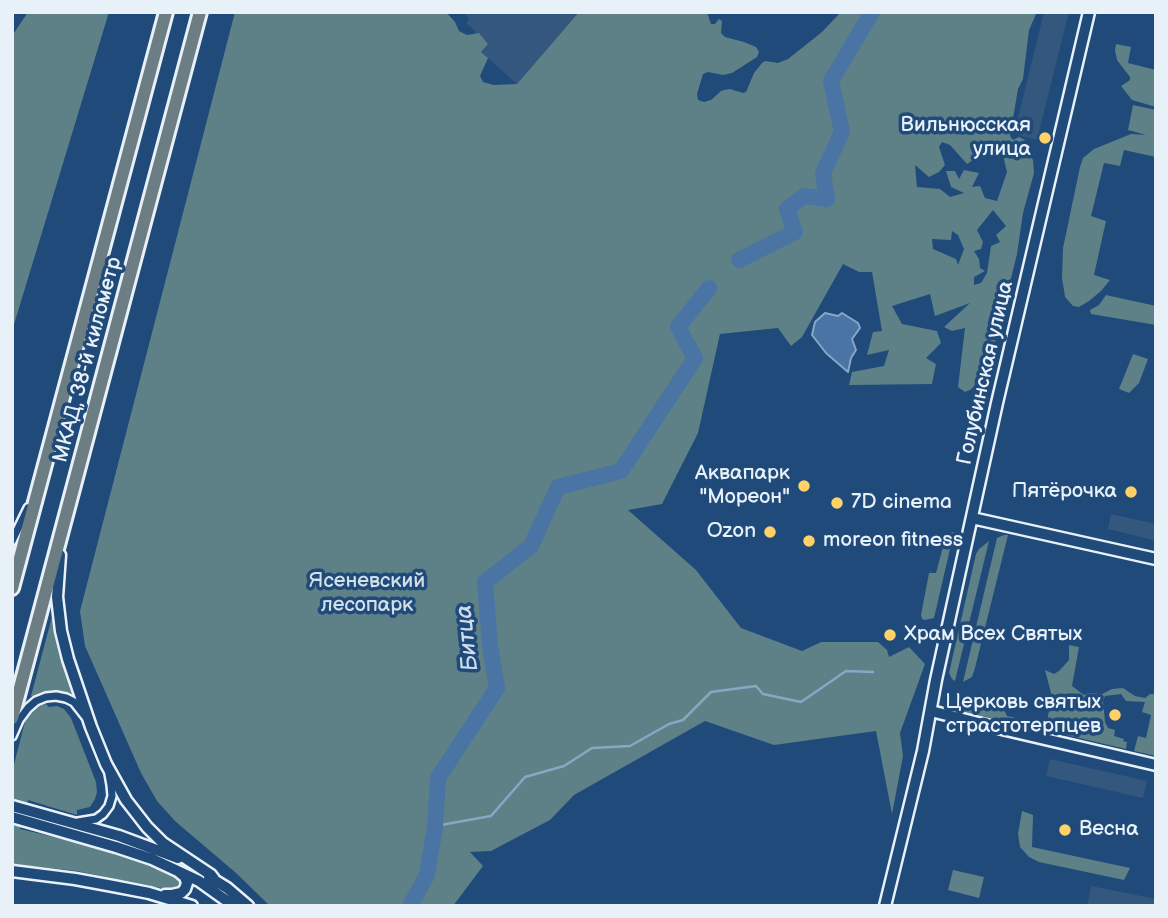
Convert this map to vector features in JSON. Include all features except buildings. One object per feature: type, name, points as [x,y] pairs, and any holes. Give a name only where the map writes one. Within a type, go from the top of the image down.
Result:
[{"type":"highway","name":"МКАД, 38-й километр","points":[[12,588],[166,12]]},
{"type":"highway","name":"МКАД, 38-й километр","points":[[12,718],[200,12]]},
{"type":"main road","name":"Голубинская улица","points":[[885,906],[923,751],[972,518],[1089,12]]},
{"type":"main road","points":[[66,518],[58,569],[59,620],[63,643],[106,764],[126,800],[147,827],[163,843],[211,874],[214,879]]},
{"type":"main road","points":[[972,518],[1156,559]]},
{"type":"main road","points":[[931,711],[1156,765]]},
{"type":"main road","points":[[12,806],[33,817],[176,870],[199,881],[234,906]]},
{"type":"main road","points":[[12,817],[74,822],[154,849],[179,859],[214,879],[248,906]]},
{"type":"main road","points":[[12,873],[75,879],[172,895],[181,893],[187,883],[185,877],[176,870]]},
{"type":"main road","points":[[149,893],[192,906]]},
{"type":"street","points":[[12,541],[45,465]]},
{"type":"street","points":[[12,736],[28,708],[36,701],[56,696],[74,702],[91,727]]},
{"type":"street","points":[[74,822],[96,819],[108,806],[112,796],[106,764]]},
{"type":"shaded area","points":[[463,12],[579,12],[517,84],[481,52],[488,44],[466,23],[469,19]]},
{"type":"shaded area","points":[[1044,12],[1069,12],[1037,140],[1014,134]]},
{"type":"shaded area","points":[[825,313],[838,316],[842,313],[858,323],[860,328],[852,339],[856,350],[848,372],[826,353],[812,335],[815,322]]},
{"type":"shaded area","points":[[1111,514],[1156,524],[1156,541],[1108,529]]},
{"type":"shaded area","points":[[1050,759],[1147,781],[1143,798],[1046,776]]},
{"type":"shaded area","points":[[1091,886],[1156,899],[1156,906],[1087,906]]},
{"type":"green space","points":[[28,12],[109,12],[12,331],[12,36]]},
{"type":"green space","name":"Ясеневский лесопарк","points":[[235,12],[446,12],[459,31],[467,35],[479,33],[488,44],[481,52],[488,58],[480,76],[483,82],[494,85],[517,84],[579,12],[707,12],[711,24],[715,24],[719,19],[722,21],[721,33],[725,37],[756,47],[759,52],[757,57],[732,73],[703,74],[697,94],[698,100],[704,102],[724,90],[746,92],[754,73],[762,63],[778,63],[788,59],[822,32],[841,12],[1037,12],[1029,30],[1023,79],[1018,89],[1010,136],[1013,140],[1019,137],[1025,140],[1025,148],[1033,160],[1034,173],[993,354],[976,385],[965,392],[958,387],[965,328],[952,331],[944,327],[970,303],[935,316],[930,294],[892,306],[902,324],[937,331],[941,343],[926,358],[936,364],[932,384],[849,385],[852,372],[884,366],[889,350],[867,355],[873,332],[882,331],[872,272],[859,272],[843,264],[802,337],[791,346],[778,328],[720,334],[698,433],[662,504],[628,510],[696,570],[741,628],[802,651],[821,642],[878,642],[887,650],[889,657],[909,647],[925,664],[900,733],[903,756],[892,814],[876,731],[774,745],[705,721],[574,795],[550,820],[491,851],[470,852],[483,866],[453,906],[270,906],[175,821],[157,801],[141,773],[85,646],[80,611]],"holes":[[[942,142],[950,145],[967,164],[992,148],[1001,147],[1007,172],[997,201],[985,198],[980,186],[972,187],[979,173],[964,170],[959,179],[955,171],[946,171],[951,187],[964,193],[950,197],[940,189],[917,187],[915,165],[929,177],[945,165],[939,147]],[[993,210],[1006,226],[996,235],[1000,242],[991,246],[987,273],[981,283],[974,285],[974,277],[985,271],[980,268],[974,251],[981,249],[983,242],[977,230]],[[952,231],[958,235],[964,249],[958,265],[956,259],[933,249],[932,239],[951,240]]]},
{"type":"green space","points":[[1116,44],[1131,47],[1128,63],[1156,70],[1156,107],[1132,100],[1121,86],[1130,80],[1130,77],[1117,60]]},
{"type":"green space","points":[[1133,105],[1156,110],[1156,157],[1124,150],[1120,166],[1104,163],[1091,216],[1106,221],[1094,275],[1110,280],[1089,301],[1079,307],[1073,306],[1065,297],[1062,279],[1063,248],[1080,167],[1083,158],[1094,149],[1131,134],[1146,135],[1128,130]]},
{"type":"green space","points":[[1106,295],[1156,306],[1156,325],[1091,314],[1090,310],[1099,305]]},
{"type":"green space","points":[[1133,354],[1148,359],[1139,383],[1129,393],[1119,389]]},
{"type":"green space","points":[[947,532],[954,532],[934,618],[925,620],[921,615],[929,573],[936,573]]},
{"type":"green space","points":[[1008,535],[975,668],[972,677],[963,682],[997,538]]},
{"type":"green space","points":[[989,541],[955,681],[949,673],[976,554]]},
{"type":"green space","points":[[53,613],[58,644],[79,700],[68,693],[57,691],[31,696]]},
{"type":"green space","points":[[1069,645],[1079,647],[1072,686],[1084,695],[1102,694],[1123,688],[1135,696],[1145,698],[1156,694],[1156,756],[1134,751],[1138,736],[1146,738],[1151,715],[1142,712],[1145,702],[1126,701],[1121,694],[1105,696],[1103,701],[1105,722],[1108,728],[1115,730],[1114,736],[1127,742],[1126,749],[1045,730],[1052,697],[1045,670],[1054,674],[1059,671],[1069,660]]},
{"type":"green space","points":[[983,694],[999,700],[1007,716],[1037,722],[1037,729],[965,712],[962,704],[964,699]]},
{"type":"green space","points":[[46,704],[64,709],[71,718],[96,782],[97,792],[90,807],[77,810],[77,815],[28,800],[20,829],[116,853],[150,865],[171,874],[181,882],[176,889],[77,871],[12,864],[12,772],[25,722],[38,706]]},
{"type":"green space","points":[[1022,811],[1033,815],[1032,847],[1130,868],[1124,880],[1039,862],[1029,857],[1020,847],[1018,834]]},
{"type":"green space","points":[[953,870],[984,877],[979,898],[948,890]]},
{"type":"waterway","name":"Битца","points":[[739,260],[795,232],[787,209],[804,196],[827,199],[823,173],[842,132],[831,81],[872,12]]},
{"type":"waterway","name":"Битца","points":[[410,906],[427,875],[435,826],[438,778],[497,688],[490,646],[485,582],[531,546],[558,487],[621,471],[695,358],[678,327],[709,288]]},
{"type":"waterway","points":[[435,826],[491,816],[525,777],[564,766],[592,748],[630,746],[669,724],[683,720],[711,692],[756,686],[763,694],[801,702],[846,671],[873,672]]},
{"type":"place","name":"Вильнюсская улица","points":[[1045,138]]},
{"type":"place","name":"Аквапарк \"Мореон\"","points":[[804,486]]},
{"type":"place","name":"Пятёрочка","points":[[1131,492]]},
{"type":"place","name":"7D cinema","points":[[837,503]]},
{"type":"place","name":"Ozon","points":[[770,532]]},
{"type":"place","name":"moreon fitness","points":[[809,541]]},
{"type":"place","name":"Храм Всех Святых","points":[[890,635]]},
{"type":"place","name":"Церковь святых страстотерпцев","points":[[1115,715]]},
{"type":"place","name":"Весна","points":[[1065,830]]}]
